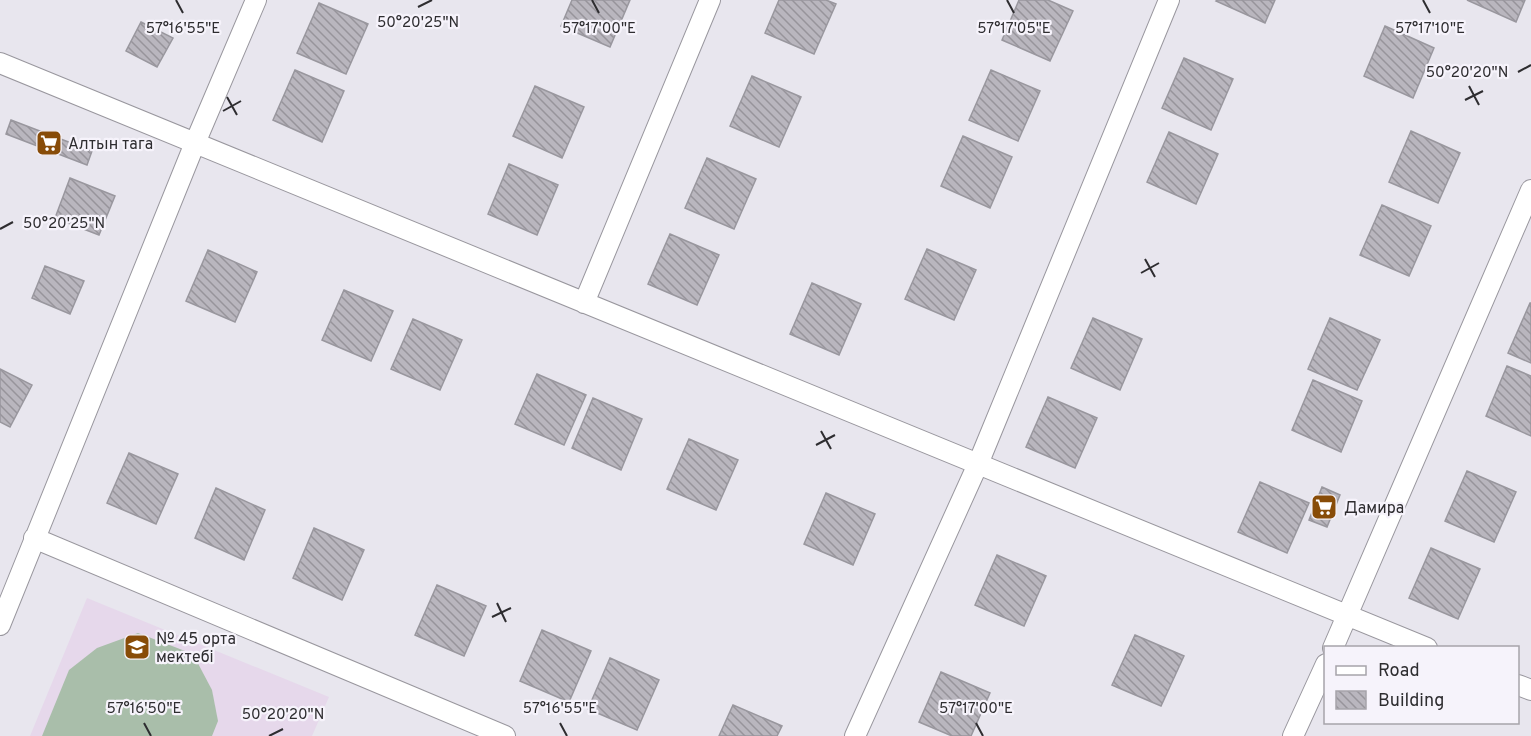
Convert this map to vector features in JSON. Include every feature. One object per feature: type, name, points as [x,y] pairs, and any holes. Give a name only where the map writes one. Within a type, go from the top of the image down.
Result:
[{"type":"street","points":[[0,625],[195,143],[256,0]]},
{"type":"street","points":[[584,303],[710,0]]},
{"type":"street","points":[[855,736],[978,464],[1169,0]]},
{"type":"street","points":[[0,63],[1422,646]]},
{"type":"street","points":[[1334,646],[1531,190]]},
{"type":"street","points":[[34,538],[505,736]]},
{"type":"street","points":[[1293,736],[1324,668]]},
{"type":"shaded area","name":"№ 45 орта мектебі","points":[[87,598],[329,697],[312,736],[30,736]]},
{"type":"green space","points":[[138,633],[193,654],[212,690],[218,721],[212,736],[42,736],[69,670],[97,648]]},
{"type":"building","points":[[572,0],[630,0],[610,47],[561,26]]},
{"type":"building","points":[[779,0],[826,0],[836,4],[814,54],[765,33]]},
{"type":"building","points":[[1019,0],[1048,0],[1073,11],[1050,61],[1002,40]]},
{"type":"building","points":[[1217,0],[1275,0],[1265,23]]},
{"type":"building","points":[[1467,0],[1525,0],[1516,22]]},
{"type":"building","points":[[319,3],[368,24],[346,74],[297,53]]},
{"type":"building","points":[[141,22],[173,38],[157,67],[126,51]]},
{"type":"building","points":[[1385,26],[1434,48],[1413,98],[1364,76]]},
{"type":"building","points":[[1184,58],[1233,79],[1211,130],[1162,108]]},
{"type":"building","points":[[295,70],[344,91],[322,142],[273,120]]},
{"type":"building","points":[[991,70],[1040,91],[1018,141],[969,120]]},
{"type":"building","points":[[752,76],[801,97],[779,147],[730,126]]},
{"type":"building","points":[[535,86],[584,107],[562,158],[513,136]]},
{"type":"building","name":"Алтын тага","points":[[11,120],[92,151],[87,165],[6,134]]},
{"type":"building","points":[[1411,131],[1460,153],[1438,203],[1389,182]]},
{"type":"building","points":[[1169,132],[1218,154],[1196,204],[1147,182]]},
{"type":"building","points":[[963,136],[1012,157],[990,208],[941,186]]},
{"type":"building","points":[[707,158],[756,179],[734,229],[685,208]]},
{"type":"building","points":[[509,164],[558,185],[537,235],[488,214]]},
{"type":"building","points":[[70,178],[115,196],[99,235],[55,218]]},
{"type":"building","points":[[1382,205],[1431,226],[1409,276],[1360,255]]},
{"type":"building","points":[[670,234],[719,255],[697,305],[648,284]]},
{"type":"building","points":[[927,249],[976,270],[954,320],[905,299]]},
{"type":"building","points":[[208,250],[257,272],[235,322],[186,301]]},
{"type":"building","points":[[45,266],[84,281],[70,314],[32,298]]},
{"type":"building","points":[[812,283],[861,304],[839,355],[790,334]]},
{"type":"building","points":[[344,290],[393,311],[371,361],[322,340]]},
{"type":"building","points":[[1531,303],[1531,363],[1508,353]]},
{"type":"building","points":[[1093,318],[1142,339],[1120,390],[1071,368]]},
{"type":"building","points":[[1330,318],[1380,340],[1357,390],[1308,369]]},
{"type":"building","points":[[413,319],[462,340],[440,390],[391,369]]},
{"type":"building","points":[[1507,366],[1531,376],[1531,436],[1486,416]]},
{"type":"building","points":[[0,369],[32,385],[10,427],[0,422]]},
{"type":"building","points":[[537,374],[586,395],[564,445],[515,424]]},
{"type":"building","points":[[1313,380],[1362,401],[1341,452],[1292,430]]},
{"type":"building","points":[[1048,397],[1097,418],[1075,468],[1026,447]]},
{"type":"building","points":[[593,398],[642,419],[621,470],[572,448]]},
{"type":"building","points":[[689,439],[738,460],[716,510],[667,489]]},
{"type":"building","points":[[129,453],[178,474],[156,524],[107,503]]},
{"type":"building","points":[[1467,471],[1516,492],[1494,542],[1445,521]]},
{"type":"building","points":[[1260,482],[1309,503],[1287,553],[1238,532]]},
{"type":"building","points":[[1322,487],[1340,495],[1327,527],[1309,520]]},
{"type":"building","points":[[216,488],[265,510],[244,560],[195,538]]},
{"type":"building","points":[[826,493],[875,514],[853,565],[804,544]]},
{"type":"building","points":[[314,528],[364,550],[342,600],[293,578]]},
{"type":"building","points":[[1431,548],[1480,569],[1458,619],[1409,598]]},
{"type":"building","points":[[997,555],[1046,576],[1024,626],[975,605]]},
{"type":"building","points":[[437,585],[486,606],[464,656],[415,635]]},
{"type":"building","points":[[542,630],[591,651],[569,702],[520,681]]},
{"type":"building","points":[[1135,635],[1184,656],[1161,706],[1112,685]]},
{"type":"building","points":[[610,658],[659,680],[637,730],[588,709]]},
{"type":"building","points":[[941,672],[990,693],[971,736],[952,736],[919,722]]},
{"type":"building","points":[[733,705],[782,726],[777,736],[719,736]]},
{"type":"place","name":"Алтын тага","points":[[49,143]]},
{"type":"place","name":"Дамира","points":[[1324,507]]},
{"type":"place","name":"№ 45 орта мектебі","points":[[137,647]]}]
